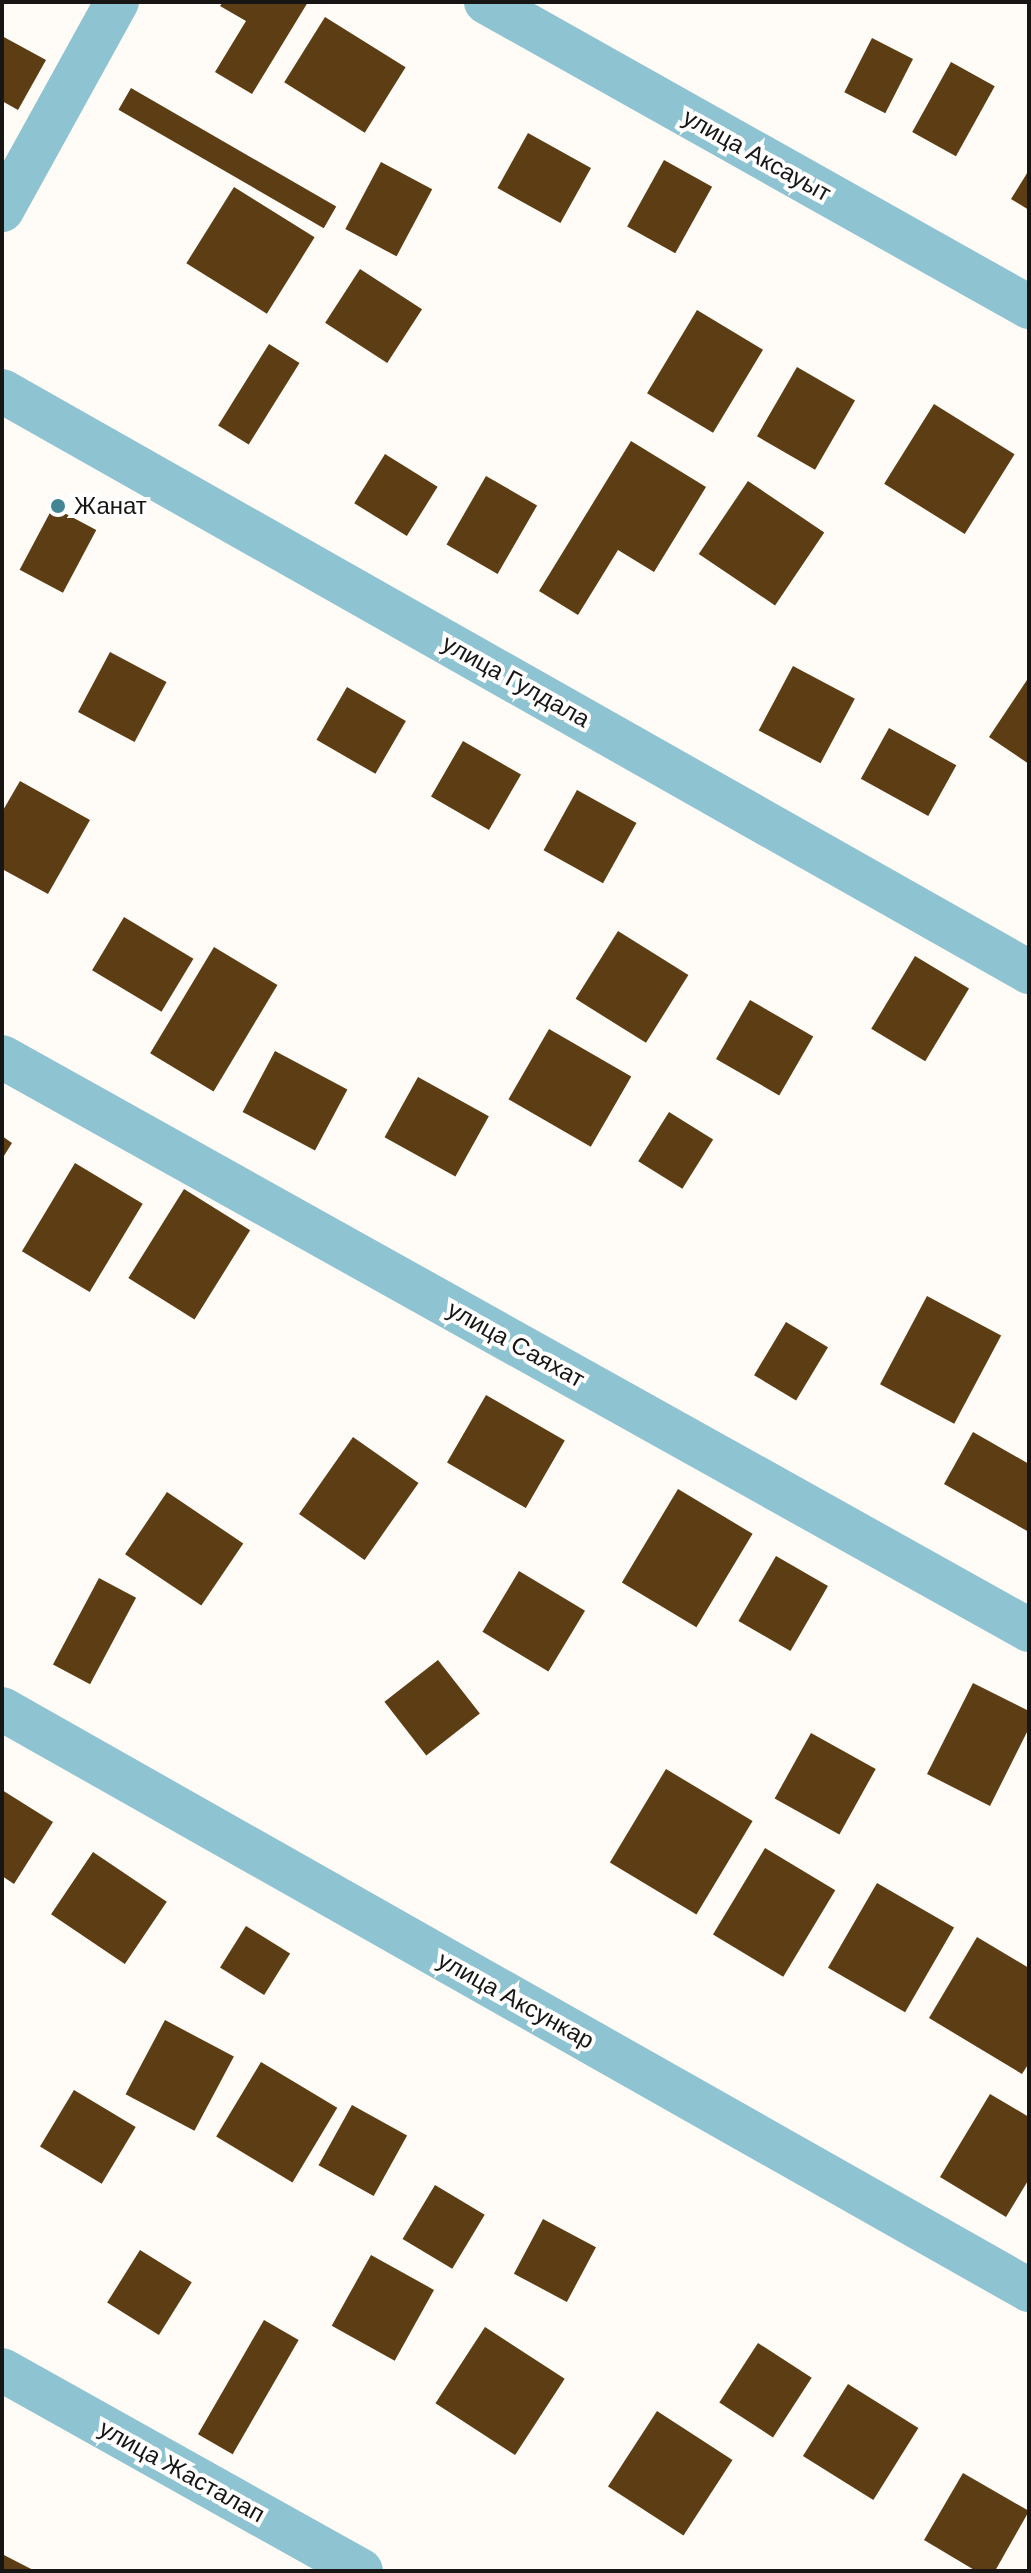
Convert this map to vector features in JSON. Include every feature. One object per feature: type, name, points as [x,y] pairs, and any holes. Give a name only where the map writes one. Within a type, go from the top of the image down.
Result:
[{"type":"street","points":[[2,210],[117,2]]},
{"type":"street","name":"улица Аксауыт","points":[[486,2],[1029,307]]},
{"type":"street","name":"улица Гулдала","points":[[2,391],[1029,972]]},
{"type":"street","name":"улица Саяхат","points":[[2,1057],[1029,1630]]},
{"type":"street","name":"улица Аксункар","points":[[2,1709],[1029,2290]]},
{"type":"street","name":"улица Жасталап","points":[[2,2370],[361,2571]]},
{"type":"building","points":[[223,2],[308,2],[252,94],[215,72],[246,21],[220,6]]},
{"type":"building","points":[[325,17],[406,67],[365,133],[284,82]]},
{"type":"building","points":[[2,36],[46,60],[18,110],[2,101]]},
{"type":"building","points":[[872,38],[913,59],[885,113],[844,92]]},
{"type":"building","points":[[951,62],[995,86],[956,156],[912,132]]},
{"type":"building","points":[[131,88],[336,206],[324,228],[118,110]]},
{"type":"building","points":[[528,133],[591,168],[560,223],[497,188]]},
{"type":"building","points":[[664,160],[712,187],[675,253],[627,226]]},
{"type":"building","points":[[381,162],[432,189],[397,256],[345,229]]},
{"type":"building","points":[[1029,170],[1029,210],[1011,199]]},
{"type":"building","points":[[234,187],[315,237],[267,314],[186,263]]},
{"type":"building","points":[[360,269],[422,309],[387,363],[325,323]]},
{"type":"building","points":[[697,310],[763,350],[713,433],[647,393]]},
{"type":"building","points":[[269,344],[300,363],[249,444],[218,425]]},
{"type":"building","points":[[797,367],[855,400],[815,470],[757,436]]},
{"type":"building","points":[[934,404],[1015,454],[965,534],[884,484]]},
{"type":"building","points":[[631,441],[706,487],[654,572],[618,550],[578,615],[539,591]]},
{"type":"building","points":[[385,454],[438,487],[407,536],[354,503]]},
{"type":"building","points":[[486,476],[537,506],[498,574],[447,544]]},
{"type":"building","points":[[748,481],[824,532],[775,605],[699,554]]},
{"type":"building","points":[[53,507],[96,530],[63,593],[20,570]]},
{"type":"building","points":[[110,652],[167,682],[135,742],[78,712]]},
{"type":"building","points":[[793,666],[855,699],[821,763],[759,730]]},
{"type":"building","points":[[1029,677],[1029,764],[989,737]]},
{"type":"building","points":[[347,687],[406,721],[375,774],[316,740]]},
{"type":"building","points":[[889,728],[956,765],[928,816],[861,779]]},
{"type":"building","points":[[463,741],[521,774],[489,830],[431,796]]},
{"type":"building","points":[[20,781],[90,820],[48,894],[2,869],[2,812]]},
{"type":"building","points":[[577,790],[636,823],[603,883],[544,850]]},
{"type":"building","points":[[124,917],[193,959],[161,1012],[92,970]]},
{"type":"building","points":[[618,931],[688,975],[646,1043],[576,999]]},
{"type":"building","points":[[214,947],[277,985],[214,1091],[150,1053]]},
{"type":"building","points":[[915,956],[969,988],[925,1061],[871,1029]]},
{"type":"building","points":[[750,1000],[813,1036],[779,1095],[716,1059]]},
{"type":"building","points":[[549,1029],[631,1076],[591,1147],[508,1099]]},
{"type":"building","points":[[275,1051],[347,1089],[315,1150],[243,1112]]},
{"type":"building","points":[[418,1077],[489,1116],[455,1177],[385,1137]]},
{"type":"building","points":[[669,1112],[713,1140],[682,1189],[638,1161]]},
{"type":"building","points":[[2,1136],[12,1143],[2,1159]]},
{"type":"building","points":[[75,1163],[143,1204],[90,1292],[22,1251]]},
{"type":"building","points":[[184,1189],[250,1230],[195,1319],[128,1278]]},
{"type":"building","points":[[927,1296],[1001,1335],[954,1424],[880,1384]]},
{"type":"building","points":[[786,1322],[828,1347],[796,1400],[754,1375]]},
{"type":"building","points":[[486,1395],[565,1440],[526,1508],[447,1463]]},
{"type":"building","points":[[973,1432],[1029,1464],[1029,1532],[944,1484]]},
{"type":"building","points":[[353,1437],[419,1483],[365,1560],[299,1514]]},
{"type":"building","points":[[678,1489],[753,1534],[696,1627],[622,1582]]},
{"type":"building","points":[[167,1492],[243,1543],[201,1606],[125,1554]]},
{"type":"building","points":[[776,1556],[828,1586],[790,1651],[738,1621]]},
{"type":"building","points":[[519,1571],[585,1611],[548,1672],[482,1632]]},
{"type":"building","points":[[99,1578],[136,1598],[90,1684],[53,1665]]},
{"type":"building","points":[[438,1660],[480,1714],[426,1755],[384,1702]]},
{"type":"building","points":[[973,1683],[1029,1711],[1029,1728],[990,1806],[927,1774]]},
{"type":"building","points":[[811,1733],[876,1769],[839,1834],[775,1799]]},
{"type":"building","points":[[666,1769],[753,1821],[696,1914],[610,1862]]},
{"type":"building","points":[[2,1790],[53,1822],[14,1884],[2,1876]]},
{"type":"building","points":[[765,1848],[835,1890],[783,1977],[713,1935]]},
{"type":"building","points":[[93,1852],[167,1902],[125,1964],[51,1914]]},
{"type":"building","points":[[877,1883],[954,1928],[905,2012],[828,1968]]},
{"type":"building","points":[[246,1926],[290,1954],[264,1995],[220,1968]]},
{"type":"building","points":[[977,1937],[1029,1968],[1029,2063],[1022,2074],[929,2018]]},
{"type":"building","points":[[165,2020],[234,2057],[194,2131],[126,2094]]},
{"type":"building","points":[[261,2062],[337,2108],[292,2182],[216,2137]]},
{"type":"building","points":[[74,2090],[136,2127],[102,2184],[40,2147]]},
{"type":"building","points":[[990,2094],[1029,2117],[1029,2179],[1006,2217],[940,2177]]},
{"type":"building","points":[[352,2105],[407,2136],[374,2196],[319,2165]]},
{"type":"building","points":[[435,2185],[485,2215],[452,2269],[403,2239]]},
{"type":"building","points":[[543,2219],[596,2247],[567,2302],[514,2274]]},
{"type":"building","points":[[140,2250],[192,2282],[159,2335],[107,2303]]},
{"type":"building","points":[[371,2255],[434,2290],[395,2361],[332,2326]]},
{"type":"building","points":[[264,2320],[299,2340],[233,2454],[198,2434]]},
{"type":"building","points":[[485,2327],[565,2379],[515,2455],[435,2403]]},
{"type":"building","points":[[758,2343],[812,2378],[773,2437],[719,2403]]},
{"type":"building","points":[[848,2384],[918,2428],[873,2500],[803,2456]]},
{"type":"building","points":[[657,2411],[732,2460],[683,2535],[608,2486]]},
{"type":"building","points":[[963,2473],[1029,2511],[995,2571],[976,2571],[924,2540]]},
{"type":"building","points":[[2,2554],[35,2571],[2,2571]]},
{"type":"place","name":"Жанат","points":[[58,506]]}]
